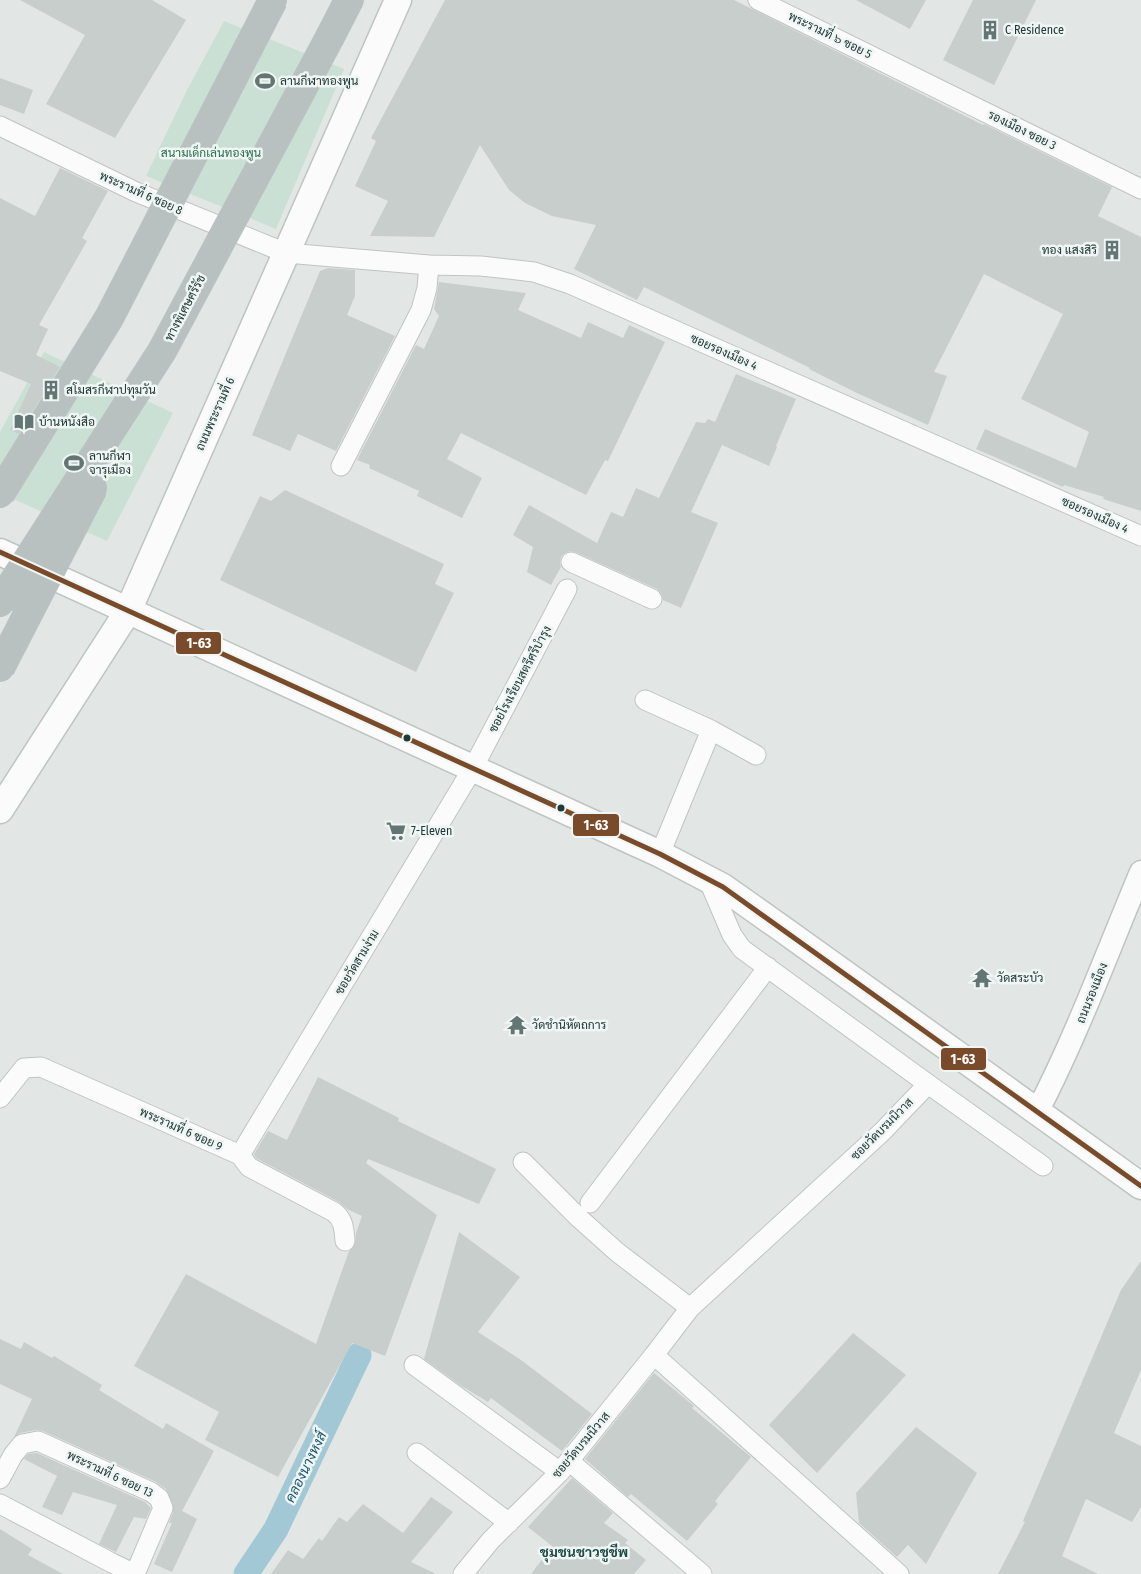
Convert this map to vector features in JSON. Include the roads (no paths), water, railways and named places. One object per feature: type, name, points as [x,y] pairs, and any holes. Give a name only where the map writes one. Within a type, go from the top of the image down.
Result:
[{"type":"highway","points":[[0,494],[109,318],[273,0]]},
{"type":"highway","name":"ทางพิเศษศรีรัช","points":[[0,603],[162,351],[349,0]]},
{"type":"highway","points":[[0,668],[162,351]]},
{"type":"main road","name":"ถนนพระรามที่ 6","points":[[0,810],[128,611],[398,0]]},
{"type":"main road","points":[[0,552],[660,854],[708,879],[736,896],[1141,1186]]},
{"type":"street","name":"พระรามที่ ๖ ซอย 5","points":[[758,0],[902,71]]},
{"type":"street","name":"รองเมือง ซอย 3","points":[[902,71],[1141,189]]},
{"type":"street","name":"พระรามที่ 6 ซอย 8","points":[[0,126],[136,192],[286,253]]},
{"type":"street","name":"ซอยรองเมือง 4","points":[[286,253],[429,265],[481,266],[534,272],[570,284],[1141,536]]},
{"type":"street","points":[[341,466],[421,310],[427,288],[429,265]]},
{"type":"street","points":[[571,562],[652,599]]},
{"type":"street","name":"ซอยโรงเรียนสตรีศรีบำรุง","points":[[473,768],[566,589]]},
{"type":"street","points":[[645,700],[710,730],[756,755]]},
{"type":"street","points":[[660,854],[710,730]]},
{"type":"street","name":"ซอยวัดสามง่าม","points":[[240,1155],[473,768]]},
{"type":"street","name":"ถนนรองเมือง","points":[[1036,1112],[1060,1067],[1080,1022],[1141,872]]},
{"type":"street","points":[[708,879],[732,935],[742,949],[1043,1166]]},
{"type":"street","points":[[590,1203],[768,967]]},
{"type":"street","name":"พระรามที่ 6 ซอย 9","points":[[0,1098],[24,1068],[41,1066],[240,1155],[249,1167],[334,1212],[340,1217],[343,1224],[345,1241]]},
{"type":"street","name":"ซอยวัดบรมนิวาส","points":[[463,1574],[491,1540],[565,1467],[690,1308],[882,1132],[928,1084]]},
{"type":"street","points":[[523,1162],[579,1218],[617,1252],[690,1308]]},
{"type":"street","points":[[654,1355],[899,1574]]},
{"type":"street","points":[[414,1365],[565,1467],[702,1574]]},
{"type":"street","name":"พระรามที่ 6 ซอย 13","points":[[0,1479],[13,1455],[22,1444],[38,1441],[151,1492],[159,1498],[163,1508],[135,1574],[0,1504]]},
{"type":"street","points":[[417,1452],[509,1523]]},
{"type":"waterway","name":"คลองนางหงส์","points":[[246,1574],[276,1529],[359,1355]]},
{"type":"place","name":"C Residence","points":[[990,30]]},
{"type":"place","name":"ลานกีฬาทองพูน","points":[[265,81]]},
{"type":"place","name":"ทอง แสงสิริ","points":[[1112,250]]},
{"type":"place","name":"สโมสรกีฬาปทุมวัน","points":[[51,390]]},
{"type":"place","name":"บ้านหนังสือ","points":[[24,422]]},
{"type":"place","name":"ลานกีฬา จารุเมือง","points":[[74,463]]},
{"type":"place","name":"7-Eleven","points":[[396,831]]},
{"type":"place","name":"วัดสระบัว","points":[[982,978]]},
{"type":"place","name":"วัดชำนิหัตถการ","points":[[517,1025]]},
{"type":"district","name":"ชุมชนชาวชูชีพ","points":[[584,1552]]},
{"type":"park label","name":"สนามเด็กเล่นทองพูน","points":[[211,153]]}]
